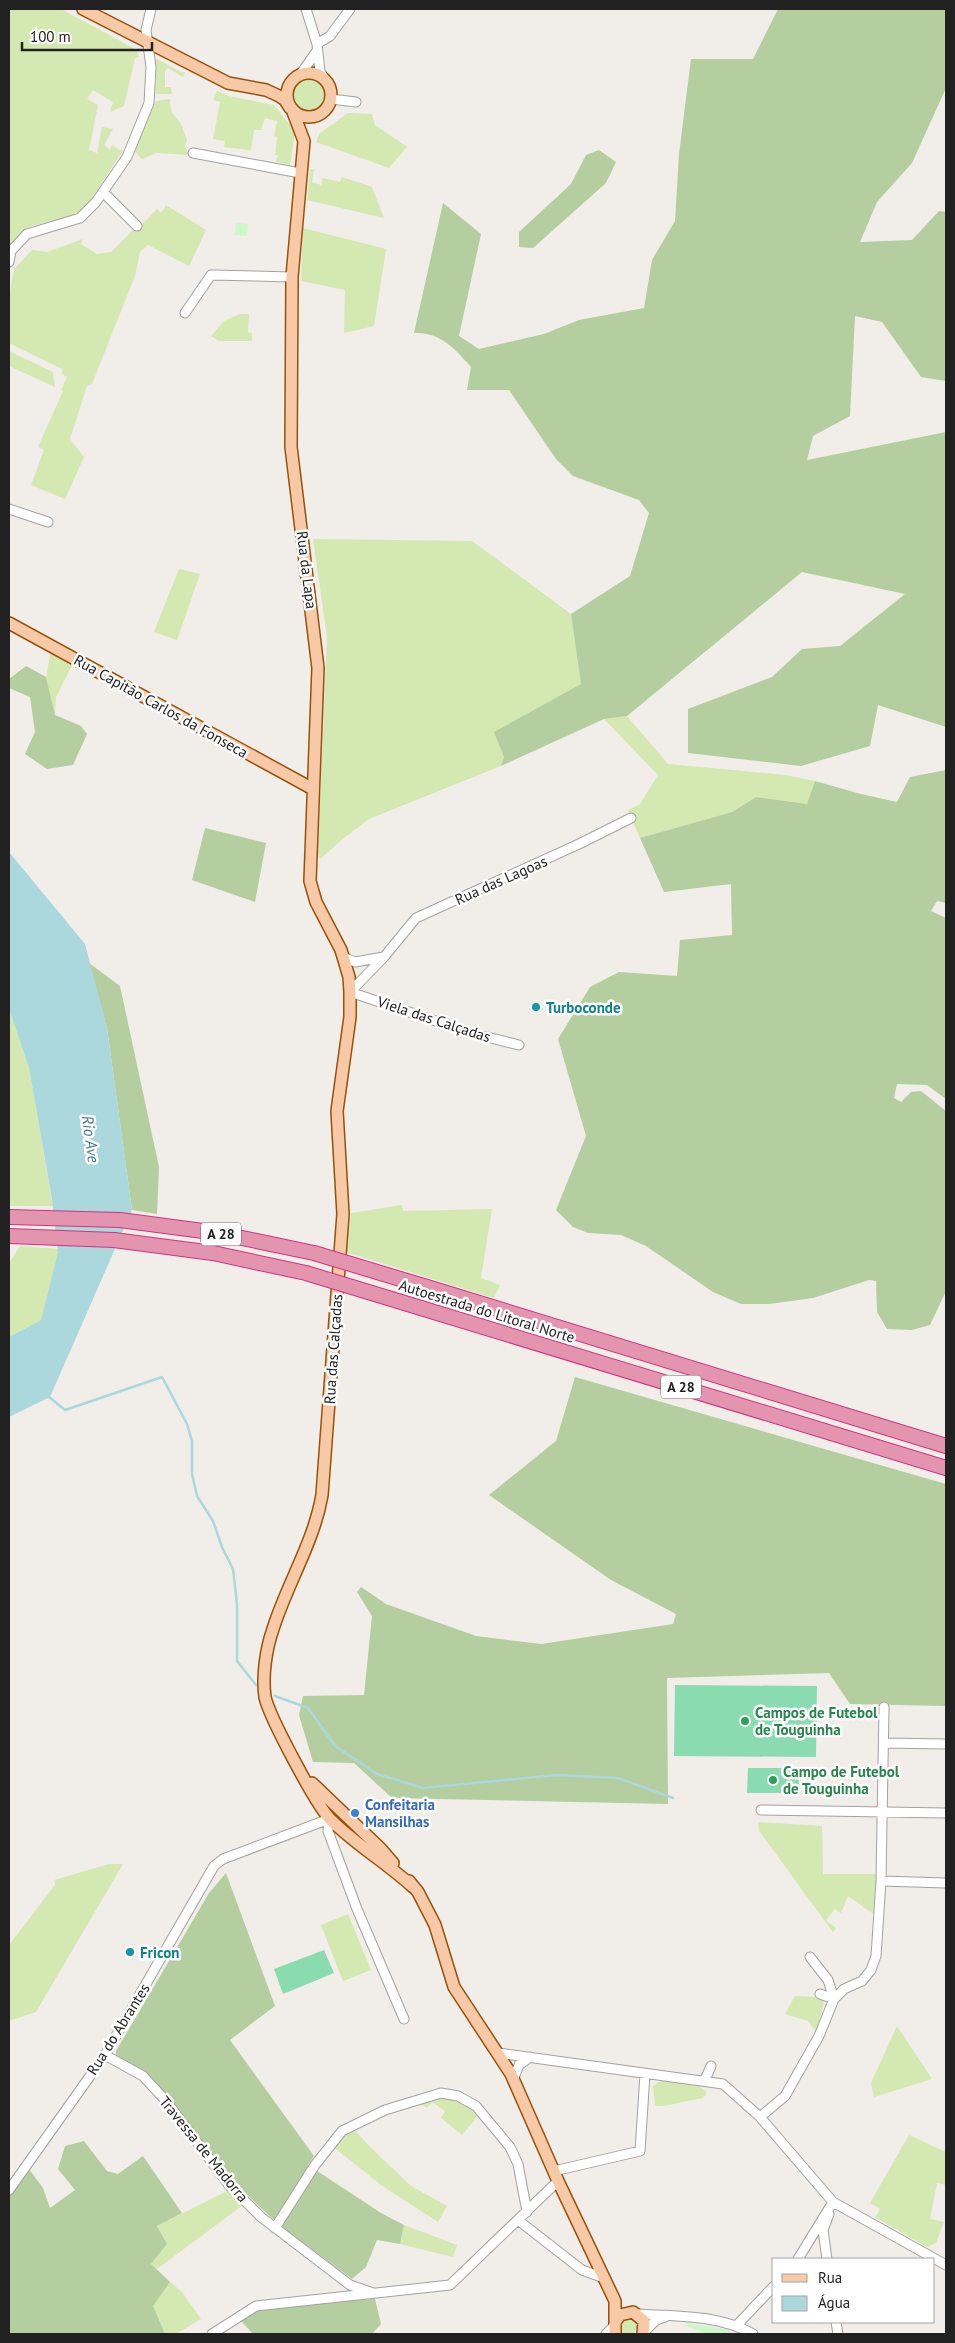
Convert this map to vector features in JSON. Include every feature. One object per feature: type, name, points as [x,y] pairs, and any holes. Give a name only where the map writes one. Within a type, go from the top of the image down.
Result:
[{"type":"highway","name":"Autoestrada do Litoral Norte","points":[[9,1217],[120,1220],[218,1233],[314,1253],[946,1446]]},
{"type":"highway","name":"Autoestrada do Litoral Norte","points":[[9,1236],[114,1240],[213,1253],[306,1273],[946,1468]]},
{"type":"main road","points":[[83,9],[228,83],[266,90],[285,100],[292,110],[307,118],[320,115],[329,105],[331,99],[331,92],[325,80],[314,74],[297,77],[279,88],[266,90]]},
{"type":"main road","points":[[292,110],[286,96],[287,90],[297,77]]},
{"type":"main road","name":"Rua da Lapa","points":[[292,110],[304,141]]},
{"type":"main road","name":"Rua da Lapa","points":[[320,115],[304,141],[300,173],[292,277],[291,447],[318,668],[310,881],[316,902],[343,957],[350,992]]},
{"type":"main road","name":"Rua Capitão Carlos da Fonseca","points":[[9,623],[313,790]]},
{"type":"main road","name":"Rua das Calçadas","points":[[329,1819],[274,1722],[265,1697],[265,1664],[272,1632],[284,1596],[319,1516],[322,1495],[343,1214],[337,1111],[350,1018],[350,992]]},
{"type":"main road","points":[[303,1775],[381,1849],[414,1887],[435,1925],[454,1987],[498,2053],[513,2080],[615,2301],[612,2329]]},
{"type":"main road","points":[[339,1809],[329,1819],[414,1887]]},
{"type":"main road","points":[[615,2301],[636,2313],[644,2321],[644,2333]]},
{"type":"main road","points":[[612,2329],[620,2315],[636,2313]]},
{"type":"street","points":[[9,262],[10,252],[27,234],[80,218],[103,192],[127,158],[149,103],[151,67],[146,30],[151,9]]},
{"type":"street","points":[[306,9],[320,70],[325,80]]},
{"type":"street","points":[[297,77],[316,48],[330,36],[350,9]]},
{"type":"street","points":[[331,99],[356,102]]},
{"type":"street","points":[[193,153],[300,173]]},
{"type":"street","points":[[103,192],[137,226]]},
{"type":"street","points":[[185,313],[212,275],[292,277]]},
{"type":"street","points":[[9,509],[48,522]]},
{"type":"street","name":"Rua das Lagoas","points":[[350,992],[384,957],[416,918],[579,844],[630,818]]},
{"type":"street","points":[[343,957],[355,962],[384,957]]},
{"type":"street","name":"Viela das Calçadas","points":[[350,992],[471,1033],[519,1045]]},
{"type":"street","points":[[760,2117],[784,2096],[819,2036],[834,1999],[844,1989],[862,1981],[871,1970],[876,1956],[881,1881],[884,1707]]},
{"type":"street","points":[[884,1743],[946,1744]]},
{"type":"street","points":[[761,1810],[946,1813]]},
{"type":"street","points":[[329,1819],[328,1831],[344,1874],[404,2019]]},
{"type":"street","name":"Rua do Abrantes","points":[[9,2190],[105,2054],[214,1866],[223,1859],[329,1819]]},
{"type":"street","points":[[881,1881],[946,1882]]},
{"type":"street","points":[[810,1957],[828,1980],[834,1999]]},
{"type":"street","points":[[820,1994],[834,1999]]},
{"type":"street","points":[[498,2053],[645,2074],[705,2080],[723,2084],[760,2117],[833,2202],[933,2258]]},
{"type":"street","name":"Travessa de Madorra","points":[[105,2054],[143,2076],[166,2101],[229,2184],[275,2228],[350,2285],[376,2294]]},
{"type":"street","points":[[513,2080],[519,2065],[530,2057]]},
{"type":"street","points":[[705,2080],[711,2066]]},
{"type":"street","points":[[212,2334],[256,2306],[450,2285],[527,2212],[556,2176],[640,2151],[645,2074]]},
{"type":"street","points":[[275,2228],[314,2165],[342,2131],[385,2110],[441,2093],[458,2096],[476,2106],[510,2147],[518,2164],[527,2212]]},
{"type":"street","points":[[799,2258],[833,2202]]},
{"type":"street","points":[[827,2258],[823,2230],[833,2202]]},
{"type":"street","points":[[518,2220],[582,2270],[604,2278]]},
{"type":"street","points":[[935,2259],[946,2265]]},
{"type":"street","points":[[737,2325],[772,2288]]},
{"type":"street","points":[[636,2313],[668,2317],[689,2316],[737,2325],[753,2334]]},
{"type":"street","points":[[644,2333],[656,2320],[668,2317]]},
{"type":"green space","points":[[9,9],[61,9],[137,50],[139,57],[135,58],[124,106],[110,112],[113,102],[93,90],[87,99],[98,105],[89,150],[97,153],[102,127],[113,129],[104,145],[110,150],[112,145],[119,150],[123,150],[89,203],[76,215],[27,227],[9,246]]},
{"type":"green space","points":[[778,9],[946,9],[946,88],[912,163],[877,202],[860,242],[912,240],[939,211],[946,212],[946,381],[921,377],[882,322],[855,316],[850,416],[813,436],[807,460],[946,432],[946,727],[878,705],[870,746],[801,766],[688,753],[688,709],[772,677],[802,649],[840,646],[905,594],[802,572],[627,716],[604,719],[501,766],[504,757],[494,732],[581,684],[571,614],[630,576],[649,513],[639,500],[573,476],[556,459],[509,390],[467,390],[471,367],[459,354],[447,343],[432,335],[414,333],[443,203],[481,234],[459,336],[479,349],[544,334],[579,320],[644,308],[652,260],[675,221],[679,154],[691,59],[753,59]]},
{"type":"green space","points":[[157,59],[181,72],[185,72],[183,77],[168,68],[165,71],[165,87],[171,87],[172,94],[156,94],[155,61]]},
{"type":"green space","points":[[309,78],[321,83],[326,95],[321,107],[309,112],[297,107],[292,95],[297,83]]},
{"type":"green space","points":[[217,91],[229,96],[274,105],[295,131],[290,165],[276,162],[278,155],[275,155],[277,137],[274,136],[277,121],[265,118],[261,130],[254,130],[251,150],[224,147],[225,141],[213,139],[220,102],[213,100]]},
{"type":"green space","points":[[170,99],[171,111],[181,124],[187,140],[185,146],[189,155],[156,153],[142,159],[134,150],[152,107],[156,101]]},
{"type":"green space","points":[[348,113],[372,114],[375,125],[407,147],[389,168],[316,142],[320,133]]},
{"type":"green space","points":[[599,150],[616,162],[606,183],[533,248],[519,247],[519,232],[571,184],[586,155]]},
{"type":"green space","points":[[310,169],[314,169],[312,182],[321,185],[323,178],[340,182],[342,177],[372,187],[384,218],[307,200]]},
{"type":"green space","points":[[166,205],[206,230],[189,266],[148,245],[140,252],[135,276],[92,384],[87,386],[70,439],[84,457],[65,499],[31,485],[44,450],[38,447],[63,391],[61,390],[67,377],[62,374],[62,369],[9,343],[9,298],[14,269],[32,250],[47,252],[83,239],[81,244],[97,254],[111,252],[133,230],[136,231],[157,209],[161,213]]},
{"type":"green space","points":[[236,223],[248,224],[247,236],[235,235]]},
{"type":"green space","points":[[303,228],[386,249],[374,326],[344,333],[345,290],[301,281]]},
{"type":"green space","points":[[240,314],[249,314],[248,332],[252,333],[252,341],[219,341],[211,336],[224,321]]},
{"type":"green space","points":[[9,351],[53,372],[55,387],[9,366]]},
{"type":"green space","points":[[313,539],[472,541],[571,614],[581,684],[495,732],[504,757],[501,766],[369,819],[320,859],[318,854],[327,637]]},
{"type":"green space","points":[[179,569],[200,574],[177,640],[154,632]]},
{"type":"green space","points":[[51,651],[73,663],[56,697],[55,715],[46,677]]},
{"type":"green space","points":[[26,666],[46,677],[55,715],[81,726],[87,734],[73,765],[47,769],[25,754],[35,732],[30,697],[9,688],[9,679]]},
{"type":"green space","points":[[627,716],[668,764],[785,775],[815,781],[807,804],[756,797],[732,812],[640,838],[628,810],[640,804],[658,775],[604,719]]},
{"type":"green space","points":[[946,770],[946,903],[937,901],[931,911],[946,918],[946,1099],[927,1085],[897,1084],[894,1098],[901,1102],[911,1092],[921,1091],[946,1111],[946,1291],[930,1325],[912,1330],[887,1329],[877,1312],[876,1281],[869,1280],[813,1298],[769,1304],[741,1304],[713,1292],[646,1246],[621,1235],[588,1233],[573,1227],[556,1210],[586,1136],[558,1039],[590,987],[619,972],[677,976],[680,940],[732,935],[731,884],[664,892],[640,838],[732,812],[756,797],[807,804],[815,781],[897,802],[910,777]]},
{"type":"green space","points":[[205,828],[266,843],[255,902],[192,880]]},
{"type":"green space","points":[[89,963],[120,986],[159,1167],[157,1214],[132,1210],[107,1028]]},
{"type":"green space","points":[[9,1009],[29,1068],[53,1206],[9,1206]]},
{"type":"green space","points":[[402,1205],[403,1211],[492,1209],[481,1278],[500,1285],[494,1298],[346,1252],[351,1213]]},
{"type":"green space","points":[[20,1246],[58,1249],[58,1252],[41,1320],[9,1337],[9,1263]]},
{"type":"green space","points":[[575,1377],[946,1484],[946,1706],[850,1704],[829,1673],[667,1678],[668,1804],[392,1798],[354,1763],[313,1762],[299,1715],[303,1696],[364,1695],[372,1616],[357,1592],[361,1587],[386,1604],[476,1636],[541,1644],[673,1624],[676,1614],[611,1580],[489,1495],[556,1441]]},
{"type":"green space","name":"Campos de Futebol de Touguinha","points":[[675,1685],[817,1686],[816,1757],[674,1756]]},
{"type":"green space","name":"Campo de Futebol de Touguinha","points":[[748,1768],[799,1768],[799,1793],[747,1793]]},
{"type":"green space","points":[[758,1822],[822,1826],[823,1874],[877,1874],[875,1915],[848,1896],[841,1913],[835,1909],[826,1920],[836,1928],[833,1932],[759,1831]]},
{"type":"green space","points":[[109,1864],[123,1864],[36,2012],[9,2021],[9,1945],[55,1885],[54,1880]]},
{"type":"green space","points":[[226,1873],[275,2006],[230,2040],[314,2156],[308,2165],[381,2213],[404,2225],[400,2244],[377,2240],[366,2267],[352,2279],[282,2227],[260,2207],[232,2180],[163,2092],[116,2057],[116,2051],[209,1893]]},
{"type":"green space","points":[[348,1914],[371,1970],[343,1981],[321,1925]]},
{"type":"green space","points":[[324,1950],[334,1973],[283,1994],[274,1969]]},
{"type":"green space","points":[[795,1996],[821,1997],[824,2003],[816,2032],[808,2021],[785,2014]]},
{"type":"green space","points":[[897,2026],[932,2079],[874,2097],[871,2083]]},
{"type":"green space","points":[[662,2080],[697,2085],[706,2091],[706,2095],[702,2098],[664,2106],[655,2106],[653,2086]]},
{"type":"green space","points":[[442,2095],[462,2101],[478,2116],[462,2135],[441,2118],[445,2111],[432,2102],[427,2108],[420,2103]]},
{"type":"green space","points":[[354,2129],[411,2186],[447,2206],[438,2222],[381,2185],[332,2146]]},
{"type":"green space","points":[[909,2135],[946,2152],[946,2185],[937,2183],[930,2219],[944,2222],[936,2243],[927,2247],[875,2217],[880,2209],[870,2203]]},
{"type":"green space","points":[[84,2141],[107,2171],[118,2174],[143,2156],[182,2213],[157,2226],[167,2244],[151,2264],[170,2282],[153,2306],[165,2334],[9,2334],[9,2195],[29,2169],[43,2188],[50,2208],[75,2190],[58,2169],[65,2146]]},
{"type":"green space","points":[[229,2190],[243,2205],[157,2269],[151,2264],[167,2244],[157,2226]]},
{"type":"green space","points":[[404,2225],[457,2245],[453,2257],[400,2244]]},
{"type":"green space","points":[[170,2282],[182,2292],[201,2319],[176,2334],[165,2334],[152,2306]]},
{"type":"green space","points":[[375,2299],[381,2324],[372,2334],[253,2334],[240,2320],[256,2310],[267,2307]]},
{"type":"green space","points":[[628,2318],[634,2321],[637,2327],[634,2333],[628,2336],[622,2333],[619,2327],[622,2321]]},
{"type":"green space","points":[[686,2323],[730,2330],[729,2334],[707,2334],[685,2325]]},
{"type":"water","name":"Rio Ave","points":[[9,852],[85,944],[107,1028],[132,1210],[50,1397],[9,1417],[9,1337],[41,1320],[58,1252],[52,1199],[29,1068],[9,1009]]},
{"type":"waterway","points":[[48,1396],[65,1410],[162,1377],[187,1424],[192,1441],[192,1474],[197,1496],[213,1521],[222,1547],[233,1569],[237,1604],[237,1661],[256,1685]]},
{"type":"waterway","points":[[275,1696],[308,1708],[335,1746],[377,1774],[423,1788],[556,1775],[618,1778],[673,1798]]},
{"type":"place","name":"Turboconde","points":[[536,1007]]},
{"type":"place","name":"Campos de Futebol de Touguinha","points":[[745,1721]]},
{"type":"place","name":"Campo de Futebol de Touguinha","points":[[773,1780]]},
{"type":"place","name":"Confeitaria Mansilhas","points":[[355,1813]]},
{"type":"place","name":"Fricon","points":[[130,1952]]}]
